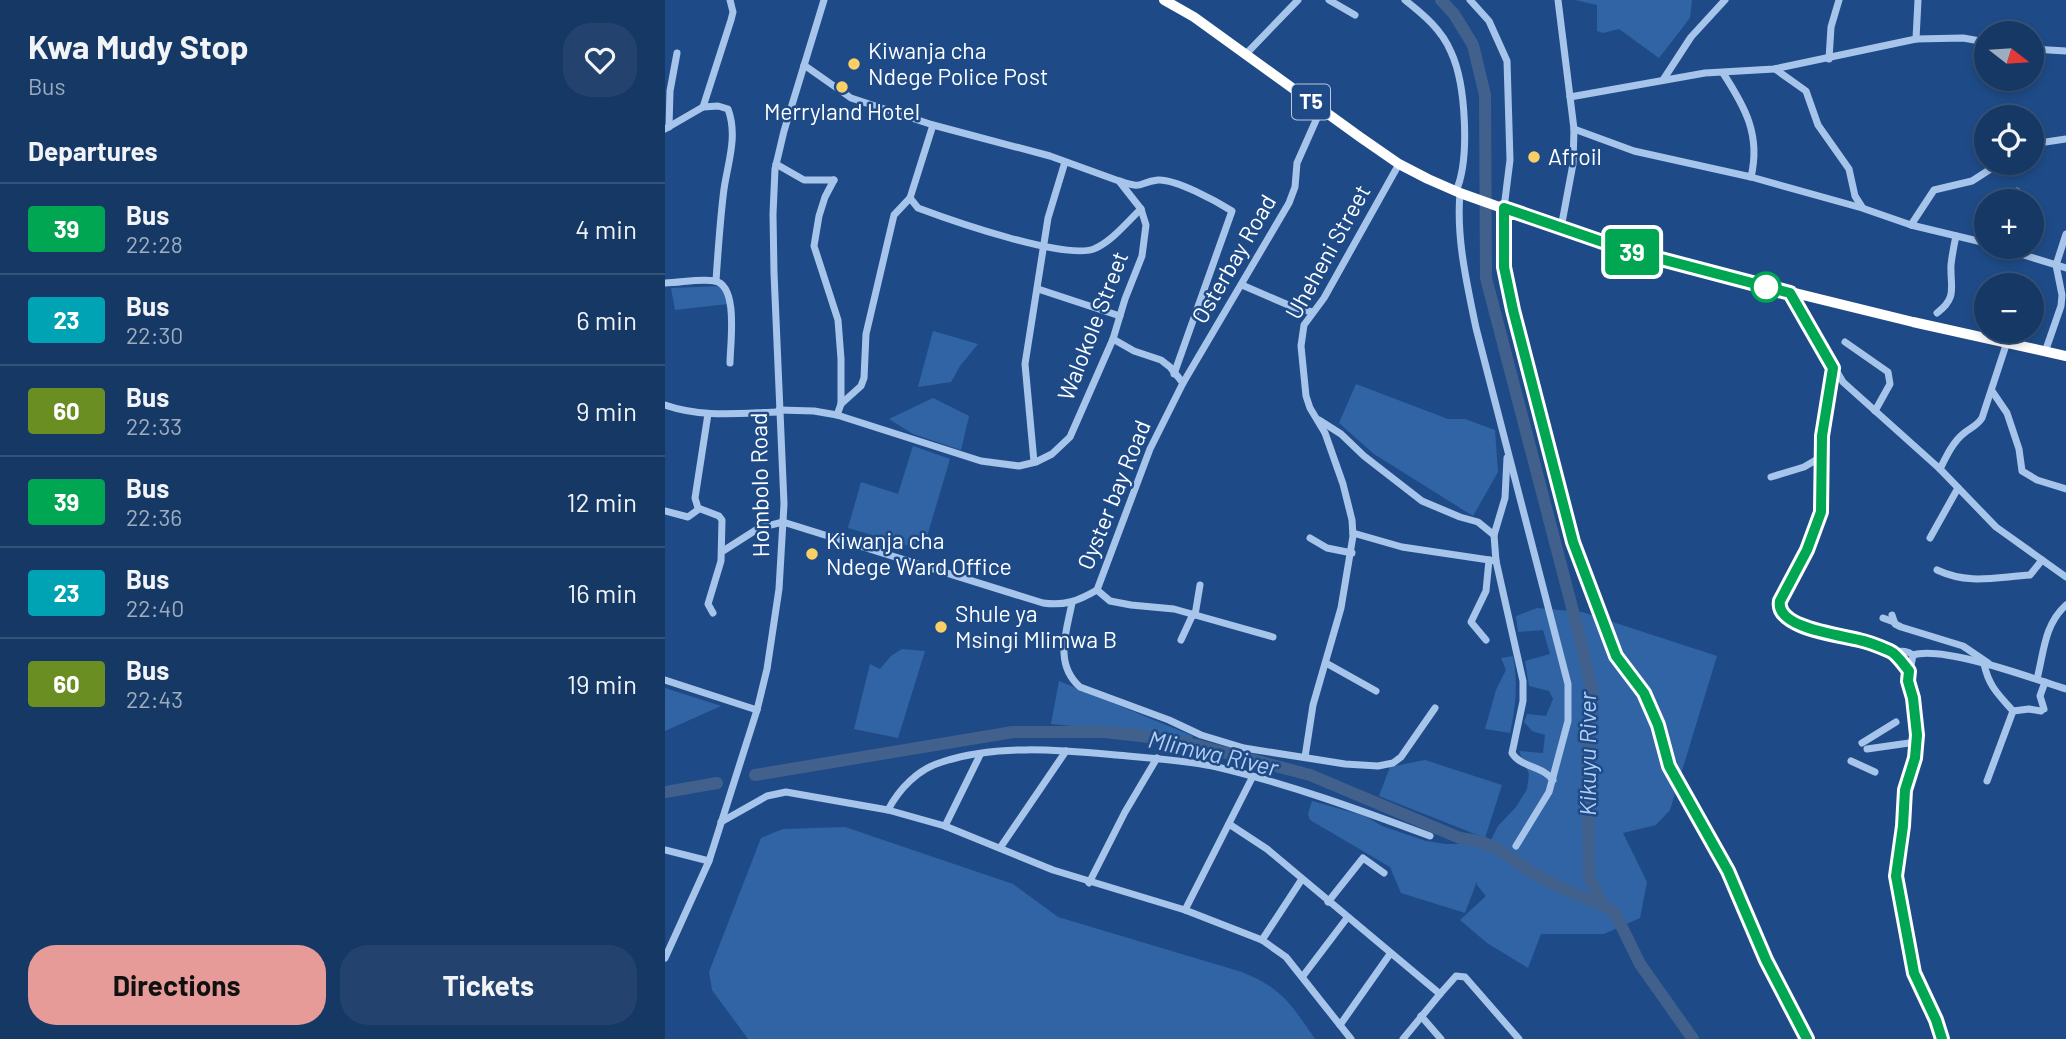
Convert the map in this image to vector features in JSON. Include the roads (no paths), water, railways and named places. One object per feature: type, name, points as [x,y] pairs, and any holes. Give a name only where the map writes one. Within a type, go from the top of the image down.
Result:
[{"type":"highway","name":"T5","points":[[1164,0],[1194,17],[1399,164],[1460,193],[1661,260],[1790,293],[1974,335]]},
{"type":"highway","name":"T5","points":[[2011,343],[2066,356]]},
{"type":"street","name":"Hombolo Road","points":[[665,958],[709,861],[757,710],[767,669],[779,589],[783,522],[773,226],[776,164],[783,131],[824,0]]},
{"type":"street","points":[[1245,55],[1297,0]]},
{"type":"street","points":[[1329,0],[1355,15]]},
{"type":"street","points":[[1405,0],[1434,25],[1451,52],[1458,72],[1464,154],[1458,211],[1465,276],[1486,370],[1568,684],[1568,721],[1553,780],[1543,803],[1516,846]]},
{"type":"street","points":[[1470,0],[1489,21],[1507,61],[1510,160],[1501,206],[1504,267],[1573,542],[1616,656],[1644,693],[1658,725],[1669,766],[1728,871],[1766,960],[1807,1039]]},
{"type":"street","points":[[1558,0],[1574,129],[1573,163],[1560,228]]},
{"type":"street","points":[[1663,80],[1715,3],[1725,0]]},
{"type":"street","points":[[1829,59],[1831,27],[1839,0]]},
{"type":"street","points":[[1916,39],[1918,0]]},
{"type":"street","points":[[667,128],[703,107],[731,20],[732,1]]},
{"type":"street","points":[[1570,97],[1705,73],[1775,69],[1916,39],[1974,40]]},
{"type":"street","points":[[2044,50],[2066,51]]},
{"type":"street","points":[[667,128],[677,53]]},
{"type":"street","points":[[804,65],[851,98],[933,125],[1065,162],[1137,187],[1157,180],[1171,182],[1216,201],[1232,211],[1174,373]]},
{"type":"street","points":[[1775,69],[1806,90],[1818,125],[1849,169],[1855,196],[1862,208]]},
{"type":"street","points":[[1723,73],[1747,113],[1756,156],[1751,177]]},
{"type":"street","points":[[703,107],[728,109],[732,121],[732,148],[725,187],[716,281]]},
{"type":"street","name":"Osterbay Road","points":[[1184,383],[1289,203],[1297,163],[1321,109]]},
{"type":"street","points":[[841,404],[861,386],[865,378],[866,334],[894,215],[910,198],[933,125]]},
{"type":"street","points":[[1574,129],[1634,151],[1751,177],[1862,208],[1911,225],[1974,240]]},
{"type":"street","points":[[2044,142],[2066,139]]},
{"type":"street","points":[[665,405],[708,414],[814,411],[837,415],[981,461],[1019,466],[1034,463],[1025,364],[1051,202],[1065,162]]},
{"type":"street","points":[[776,164],[804,180],[834,180],[819,216],[814,246],[838,320],[841,404],[837,415]]},
{"type":"street","name":"Uheheni Street","points":[[1305,757],[1313,705],[1341,608],[1352,553],[1353,533],[1343,484],[1319,420],[1310,408],[1303,379],[1301,346],[1304,325],[1324,298],[1399,164]]},
{"type":"street","points":[[1911,225],[1934,190],[1972,181],[1981,175]]},
{"type":"street","points":[[910,198],[918,208],[935,214],[1043,247],[1071,252],[1094,249],[1141,209],[1119,181]]},
{"type":"street","name":"Walokole Street","points":[[1034,463],[1052,454],[1070,437],[1113,339],[1143,256],[1146,225],[1141,209]]},
{"type":"street","points":[[2045,352],[2061,306],[2062,295],[2056,265],[2066,234]]},
{"type":"street","points":[[1937,313],[1947,306],[1952,295],[1954,285],[1951,267],[1956,236]]},
{"type":"street","points":[[2037,259],[2066,268]]},
{"type":"street","points":[[665,284],[716,281],[724,286],[731,302],[730,363]]},
{"type":"street","points":[[1242,285],[1293,307],[1312,312]]},
{"type":"street","points":[[1038,289],[1120,316]]},
{"type":"street","points":[[1790,293],[1843,382],[1940,469],[1996,527],[2066,577]]},
{"type":"street","points":[[1113,339],[1134,351],[1161,360],[1184,383]]},
{"type":"street","points":[[1845,342],[1888,372],[1890,384],[1875,411]]},
{"type":"street","points":[[1940,469],[1961,435],[1979,424],[2007,343]]},
{"type":"street","points":[[1833,368],[1821,457],[1821,512],[1815,531],[1779,608],[1781,613],[1811,629],[1858,639],[1892,652],[1909,671]]},
{"type":"street","name":"Oyster bay Road","points":[[1072,603],[1097,590],[1150,449],[1184,383]]},
{"type":"street","points":[[1992,391],[2007,413],[2019,449],[2022,471],[2037,480],[2066,489]]},
{"type":"street","points":[[708,414],[695,487],[699,509],[719,516],[722,520],[723,551],[709,598],[709,609],[713,613]]},
{"type":"street","points":[[1319,420],[1341,434],[1364,456],[1422,501],[1478,522],[1494,535]]},
{"type":"street","points":[[1486,640],[1471,622],[1486,591],[1494,535],[1505,498],[1507,451]]},
{"type":"street","points":[[1771,477],[1796,470],[1821,457]]},
{"type":"street","points":[[1930,538],[1958,488]]},
{"type":"street","points":[[665,511],[688,517],[699,509]]},
{"type":"street","points":[[723,551],[759,528],[773,522],[783,522],[1043,603],[1072,603],[1063,654],[1071,679],[1080,687],[1212,738],[1267,753],[1345,764],[1378,766],[1393,763],[1408,749],[1435,708]]},
{"type":"street","points":[[1353,533],[1402,547],[1492,561]]},
{"type":"street","points":[[1310,538],[1327,548],[1352,553]]},
{"type":"street","points":[[1937,570],[1954,578],[1967,580],[2030,575],[2042,560]]},
{"type":"street","points":[[1492,561],[1523,691],[1512,754],[1516,759],[1545,771],[1553,780]]},
{"type":"street","points":[[1181,640],[1194,614],[1200,585]]},
{"type":"street","points":[[1097,590],[1110,601],[1174,609],[1273,637]]},
{"type":"street","points":[[1883,618],[1893,618],[1901,627],[1963,646],[1988,665],[1989,682],[2001,701],[2013,711],[2043,710],[2041,680],[2048,631],[2059,611],[2066,605]]},
{"type":"street","points":[[1892,652],[1905,650],[1913,654],[1938,654],[1988,665],[2066,689]]},
{"type":"street","points":[[1913,654],[1908,681],[1913,698],[1915,758],[1905,790],[1896,876],[1914,973],[1942,1039]]},
{"type":"street","points":[[1326,663],[1377,691]]},
{"type":"street","points":[[665,680],[757,710]]},
{"type":"street","points":[[1987,781],[2013,711]]},
{"type":"street","points":[[1896,722],[1865,746],[1916,742]]},
{"type":"street","points":[[888,810],[896,795],[927,768],[942,762],[1002,751],[1066,751],[1157,758],[1217,768],[1430,836]]},
{"type":"street","points":[[1000,848],[1066,751]]},
{"type":"street","points":[[945,826],[980,755]]},
{"type":"street","points":[[1089,883],[1125,812],[1157,758]]},
{"type":"street","points":[[1851,761],[1875,772]]},
{"type":"street","points":[[1185,910],[1252,778]]},
{"type":"street","points":[[720,822],[767,796],[786,792],[888,810],[945,826],[1089,883],[1185,910],[1262,940],[1286,957],[1351,1039]]},
{"type":"street","points":[[1229,824],[1267,849],[1440,994]]},
{"type":"street","points":[[665,850],[709,861]]},
{"type":"street","points":[[1328,902],[1363,858],[1384,873]]},
{"type":"street","points":[[1262,940],[1302,879]]},
{"type":"street","points":[[1303,976],[1347,918]]},
{"type":"street","points":[[1340,1026],[1390,954]]},
{"type":"street","points":[[1403,1039],[1456,976],[1465,977],[1519,1039]]},
{"type":"street","points":[[1421,1016],[1441,1039]]},
{"type":"waterway","name":"Kikuyu River","points":[[1441,0],[1454,14],[1473,45],[1485,95],[1486,278],[1593,696],[1587,751],[1589,877],[1603,905],[1615,913],[1640,964],[1693,1039]]},
{"type":"waterway","name":"Mlimwa River","points":[[755,775],[1013,732],[1105,732],[1166,739],[1310,775],[1460,838],[1492,846],[1541,878],[1603,905]]},
{"type":"waterway","name":"Mlimwa River","points":[[665,792],[717,783]]},
{"type":"place","name":"Kiwanja cha Ndege Police Post","points":[[854,64]]},
{"type":"place","name":"Merryland Hotel","points":[[842,87]]},
{"type":"place","name":"Afroil","points":[[1534,157]]},
{"type":"place","name":"Kiwanja cha Ndege Ward Office","points":[[812,554]]},
{"type":"place","name":"Shule ya Msingi Mlimwa B","points":[[941,627]]}]
